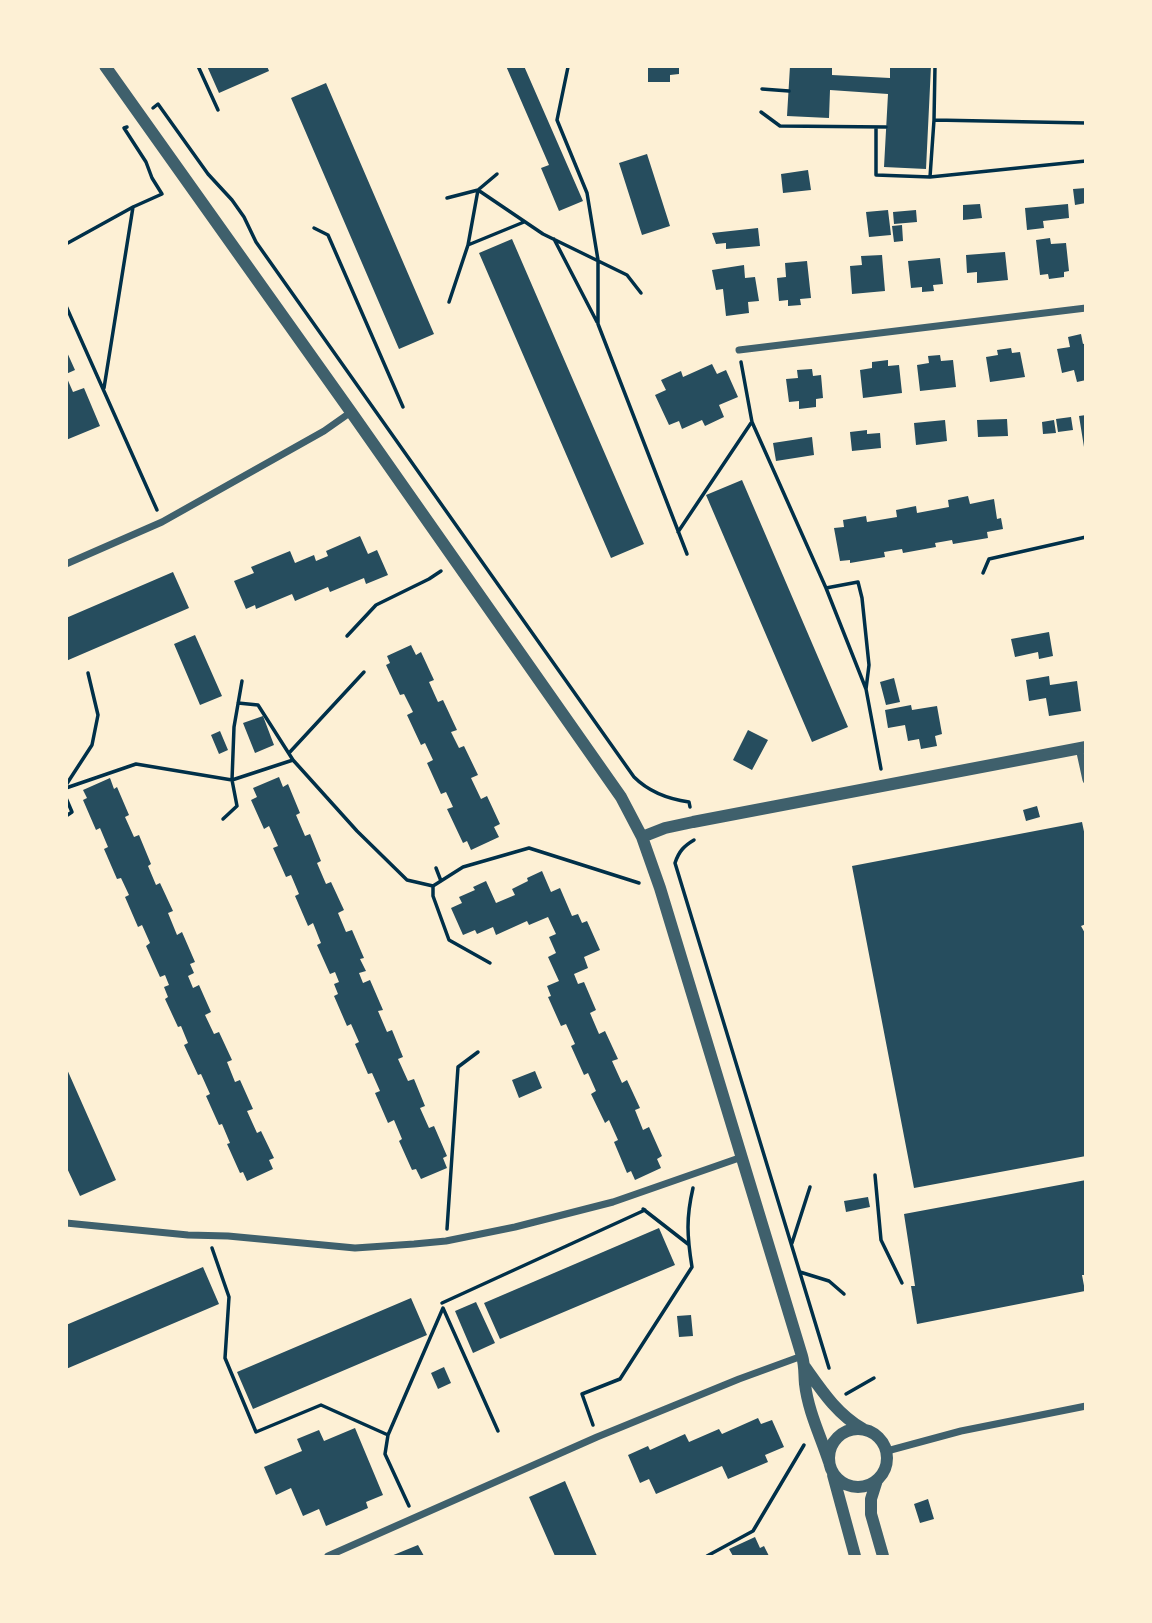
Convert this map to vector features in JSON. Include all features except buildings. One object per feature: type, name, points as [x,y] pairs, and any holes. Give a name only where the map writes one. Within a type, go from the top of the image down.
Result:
[{"type":"street","points":[[105,66],[621,797],[642,837],[660,888],[804,1362],[805,1384],[812,1411],[855,1556]]},
{"type":"street","points":[[739,349],[1086,308]]},
{"type":"street","points":[[66,564],[162,522],[324,431],[351,412]]},
{"type":"street","points":[[642,837],[665,828],[693,822],[1082,747],[1086,780]]},
{"type":"street","points":[[66,1223],[355,1248],[446,1241],[515,1227],[627,1198],[743,1157]]},
{"type":"street","points":[[804,1362],[832,1404],[849,1421],[878,1437],[887,1451],[886,1467],[877,1480],[871,1499],[872,1514],[883,1556]]},
{"type":"street","points":[[328,1556],[597,1437],[739,1379],[804,1362]]},
{"type":"street","points":[[887,1451],[961,1431],[1086,1406]]},
{"type":"street","points":[[863,1429],[842,1434],[835,1441],[830,1451],[830,1466],[837,1478],[852,1487],[861,1488],[877,1480]]},
{"type":"path","points":[[198,66],[218,110]]},
{"type":"path","points":[[930,177],[935,66]]},
{"type":"path","points":[[568,67],[557,120],[587,193],[598,260],[598,324]]},
{"type":"path","points":[[762,89],[789,90]]},
{"type":"path","points":[[158,104],[208,174],[232,200],[256,242],[634,777],[657,793],[689,802]]},
{"type":"path","points":[[761,112],[780,125],[886,127]]},
{"type":"path","points":[[933,120],[1086,123]]},
{"type":"path","points":[[876,127],[876,175],[930,177],[1086,160]]},
{"type":"path","points":[[66,244],[162,194],[146,162],[124,128]]},
{"type":"path","points":[[447,198],[478,190],[497,174]]},
{"type":"path","points":[[478,190],[554,239],[627,275],[641,293]]},
{"type":"path","points":[[449,302],[468,246],[478,190]]},
{"type":"path","points":[[104,389],[133,207]]},
{"type":"path","points":[[468,246],[525,221]]},
{"type":"path","points":[[314,228],[328,235],[403,407]]},
{"type":"path","points":[[554,239],[598,324],[687,555]]},
{"type":"path","points":[[66,306],[162,522]]},
{"type":"path","points":[[739,349],[752,422],[826,588],[866,689],[884,785]]},
{"type":"path","points":[[678,532],[752,422]]},
{"type":"path","points":[[983,573],[989,559],[1086,537]]},
{"type":"path","points":[[347,636],[376,605],[429,579],[456,561]]},
{"type":"path","points":[[826,588],[858,582],[869,665],[866,689]]},
{"type":"path","points":[[289,753],[365,672]]},
{"type":"path","points":[[66,787],[92,745],[98,715],[88,673]]},
{"type":"path","points":[[223,819],[237,806],[232,780],[234,727],[242,681]]},
{"type":"path","points":[[238,703],[258,705],[293,760],[357,831],[407,880],[433,886],[463,867],[529,848],[639,883],[642,894]]},
{"type":"path","points":[[66,787],[136,764],[232,780],[293,760]]},
{"type":"path","points":[[66,797],[72,812],[66,816]]},
{"type":"path","points":[[697,839],[685,845],[678,853],[675,863],[829,1369]]},
{"type":"path","points":[[436,868],[441,881]]},
{"type":"path","points":[[433,886],[433,896],[449,940],[490,963]]},
{"type":"path","points":[[446,1241],[458,1067],[478,1052]]},
{"type":"path","points":[[597,1437],[582,1394],[620,1379],[692,1267],[687,1213],[697,1172]]},
{"type":"path","points":[[875,1175],[881,1240],[902,1283]]},
{"type":"path","points":[[792,1245],[810,1187]]},
{"type":"path","points":[[627,1198],[688,1244]]},
{"type":"path","points":[[442,1303],[645,1210]]},
{"type":"path","points":[[211,1236],[212,1251],[229,1297],[225,1358],[256,1432],[321,1405],[388,1435]]},
{"type":"path","points":[[799,1271],[829,1281],[844,1294]]},
{"type":"path","points":[[414,1517],[385,1454],[388,1435],[443,1308],[498,1431]]},
{"type":"path","points":[[707,1556],[753,1531],[806,1442]]}]
